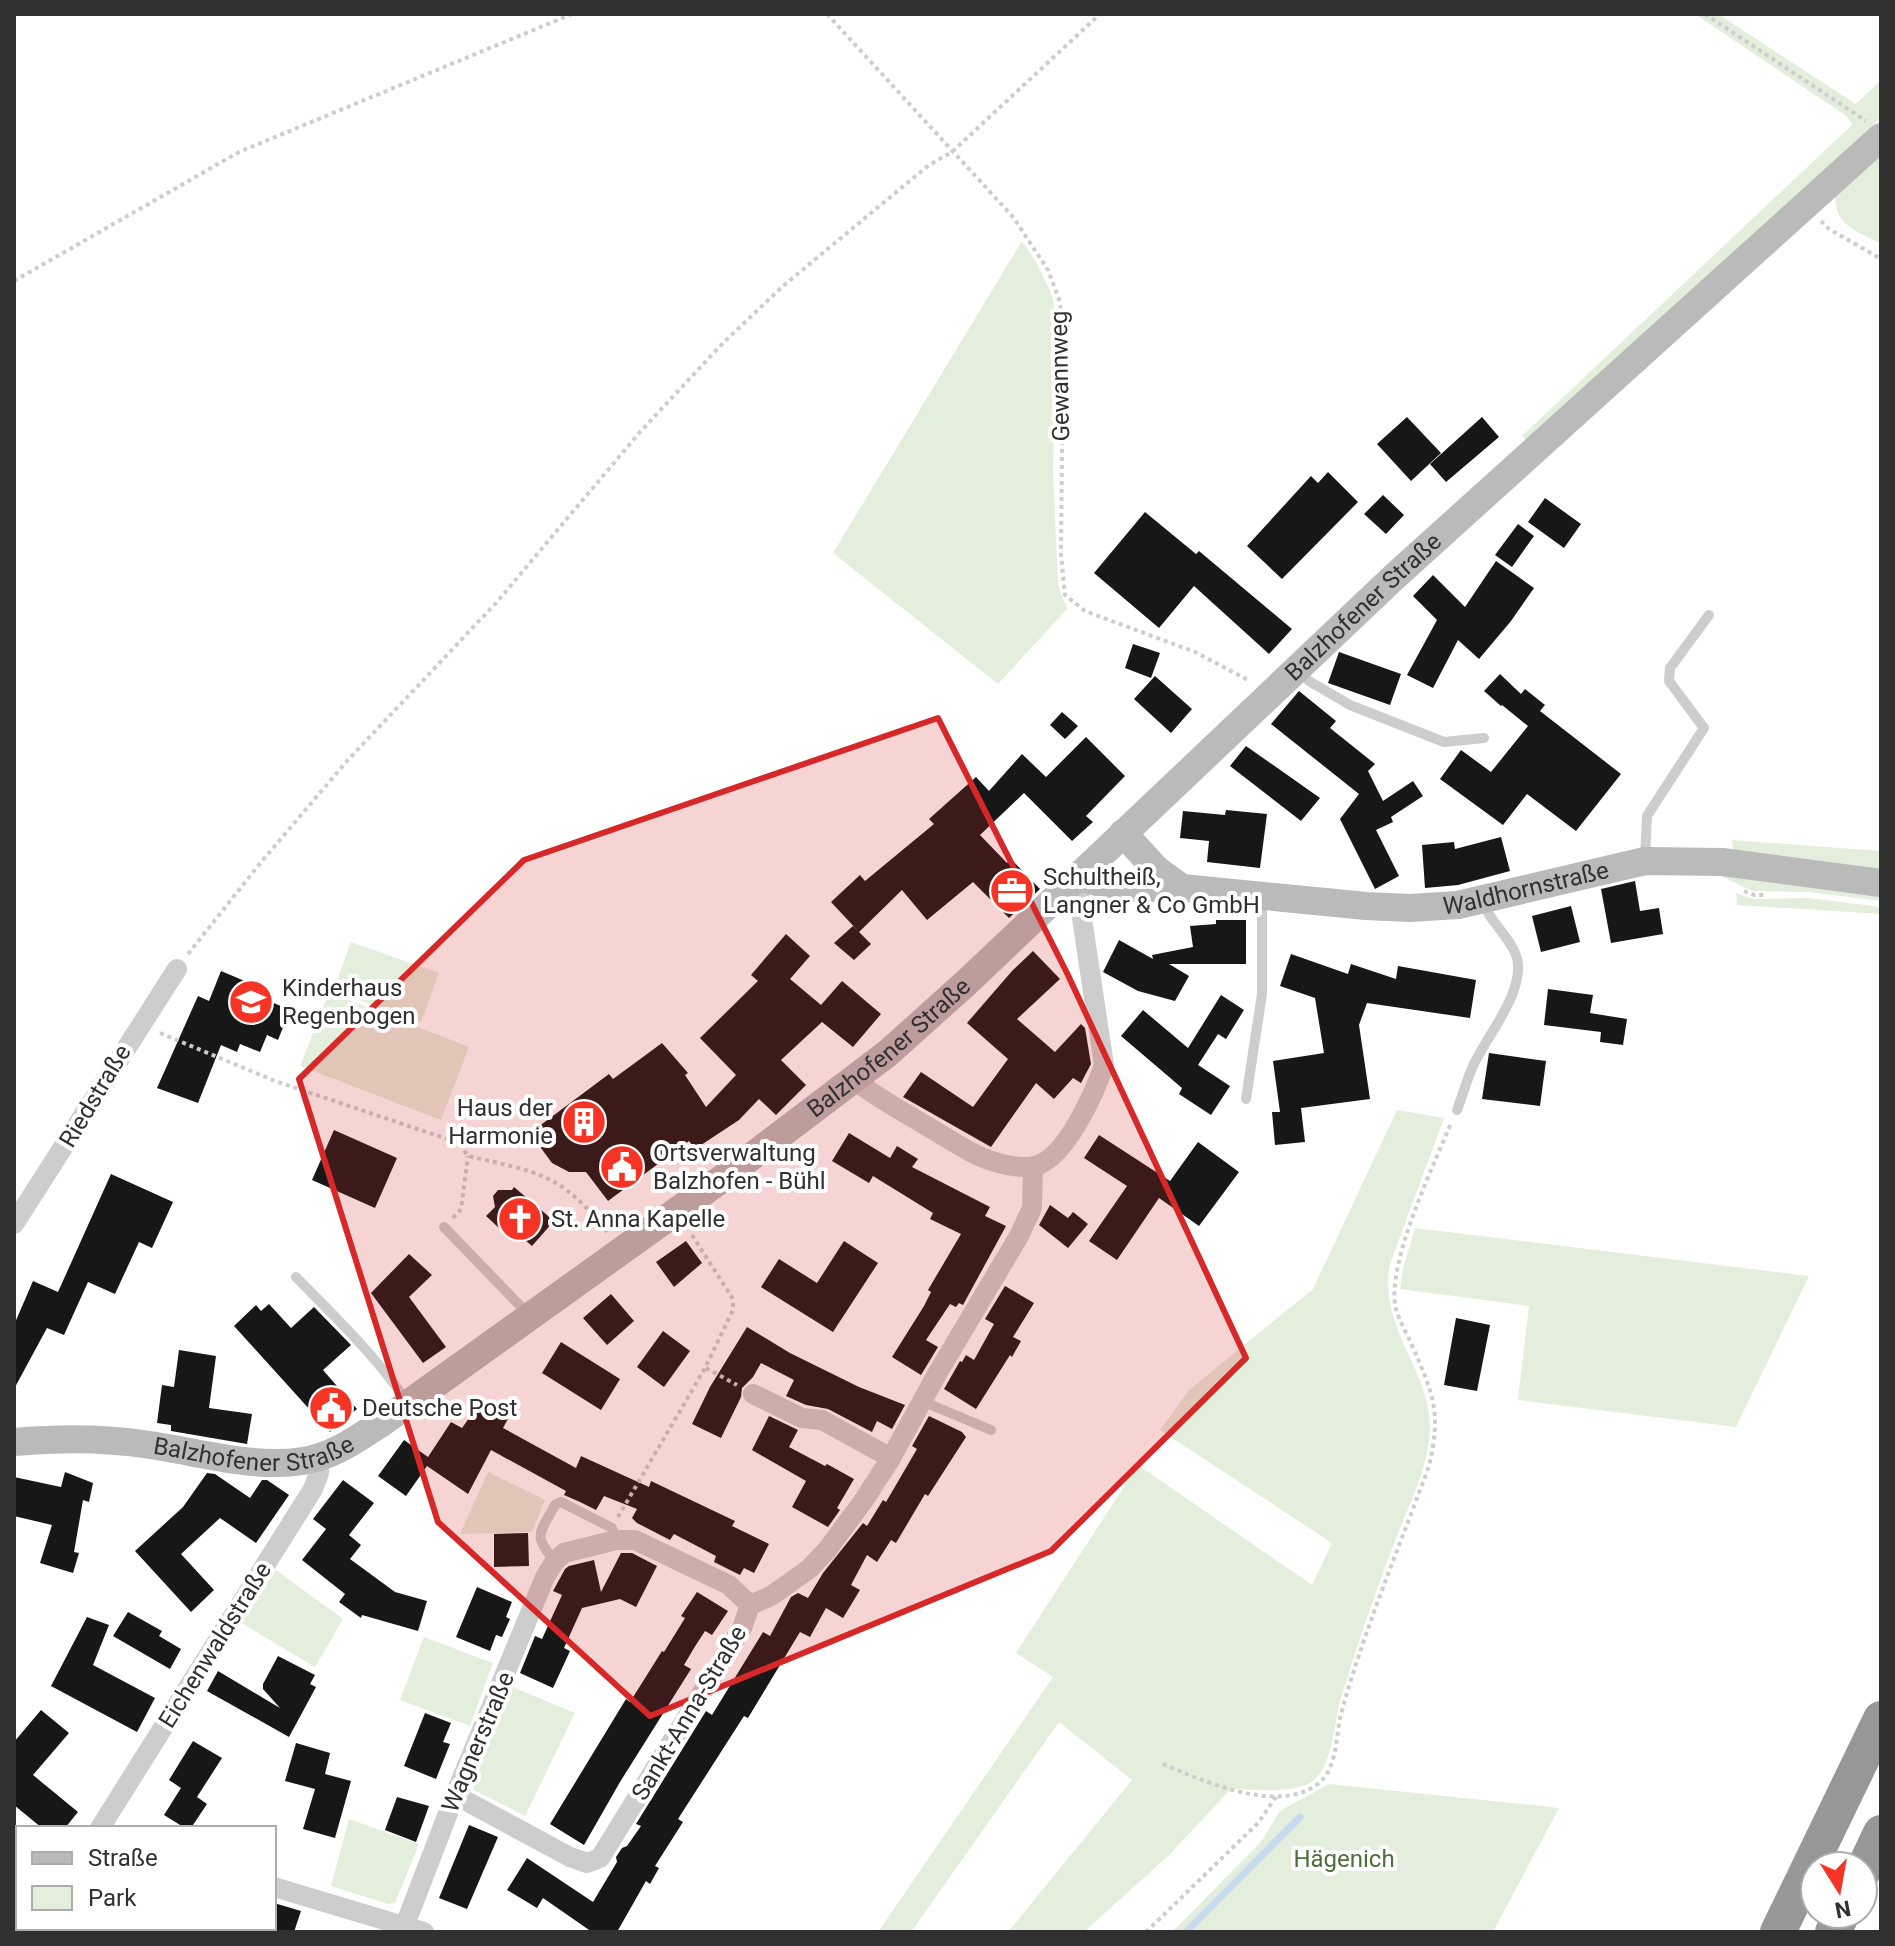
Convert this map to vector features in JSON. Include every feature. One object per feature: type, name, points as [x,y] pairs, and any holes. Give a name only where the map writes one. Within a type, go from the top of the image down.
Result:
[{"type":"highway","points":[[1778,1932],[1881,1719]]},
{"type":"street","name":"Balzhofener Straße","points":[[14,1442],[115,1441],[271,1463],[320,1458],[349,1445],[676,1210],[853,1079],[920,1024],[1393,578],[1805,205],[1875,129]]},
{"type":"street","points":[[1123,833],[1156,869],[1182,888]]},
{"type":"street","name":"Waldhornstraße","points":[[1078,877],[1119,888],[1182,888],[1410,908],[1458,905],[1626,863],[1645,861],[1722,862],[1881,883]]},
{"type":"street","points":[[853,1079],[967,1149],[994,1162],[1033,1166],[1049,1159],[1072,1131],[1098,1083],[1104,1065],[1078,877]]},
{"type":"street","name":"Riedstraße","points":[[14,1224],[177,969]]},
{"type":"street","name":"Sankt-Anna-Straße","points":[[455,1795],[570,1857],[587,1863],[600,1858],[742,1628],[750,1605],[789,1585],[827,1550],[891,1458],[1019,1236],[1032,1208],[1033,1166]]},
{"type":"street","points":[[753,1394],[802,1418],[822,1420],[891,1458]]},
{"type":"street","name":"Eichenwaldstraße","points":[[107,1826],[313,1489],[320,1458]]},
{"type":"street","points":[[555,1561],[564,1553],[614,1534],[635,1540],[729,1585],[750,1605]]},
{"type":"street","name":"Wagnerstraße","points":[[414,1929],[455,1795],[545,1577],[555,1561]]},
{"type":"street","points":[[276,1888],[372,1925],[414,1929]]},
{"type":"lane","points":[[1645,861],[1647,816],[1704,728],[1669,681],[1670,668],[1709,615]]},
{"type":"lane","points":[[1298,668],[1309,681],[1350,705],[1444,742],[1484,738]]},
{"type":"lane","points":[[1246,1099],[1262,994],[1262,896]]},
{"type":"lane","points":[[1457,1110],[1474,1064],[1516,987],[1519,972],[1514,950],[1486,913],[1482,900]]},
{"type":"lane","points":[[444,1227],[529,1316]]},
{"type":"lane","points":[[296,1277],[365,1347],[408,1403]]},
{"type":"lane","points":[[922,1401],[991,1430]]},
{"type":"lane","points":[[555,1561],[541,1546],[539,1535],[555,1505],[561,1502],[614,1534]]},
{"type":"path","points":[[14,281],[239,152],[572,14]]},
{"type":"path","name":"Gewannweg","points":[[827,14],[1013,217],[1048,270],[1060,302],[1063,340],[1061,554],[1065,595],[1085,611],[1195,652],[1269,694]]},
{"type":"path","points":[[177,969],[262,861],[347,761],[496,603],[564,526],[640,432],[722,344],[783,286],[929,165],[952,152],[1100,14]]},
{"type":"path","points":[[1705,14],[1875,129]]},
{"type":"path","points":[[1805,205],[1829,229],[1881,259]]},
{"type":"path","points":[[139,1025],[275,1081],[459,1143],[468,1156],[539,1173],[572,1192],[587,1206],[621,1250]]},
{"type":"path","points":[[1163,1764],[1214,1786],[1276,1797],[1313,1788],[1326,1778],[1333,1761],[1353,1671],[1429,1466],[1436,1436],[1435,1408],[1428,1381],[1396,1309],[1394,1289],[1396,1271],[1420,1198],[1457,1110]]},
{"type":"path","points":[[444,1227],[461,1209],[468,1156]]},
{"type":"path","points":[[614,1534],[705,1368],[733,1310],[733,1299],[676,1210]]},
{"type":"path","points":[[705,1368],[753,1394]]},
{"type":"path","points":[[1146,1932],[1258,1823],[1276,1797]]},
{"type":"highlighted area","points":[[938,718],[1067,973],[1246,1358],[1051,1551],[650,1716],[438,1522],[299,1079],[524,860]]},
{"type":"green space","points":[[1695,14],[1718,14],[1856,104],[1881,80],[1881,118],[1528,441],[1522,436],[1853,124],[1845,115]]},
{"type":"green space","points":[[1881,142],[1881,244],[1843,221],[1835,194]]},
{"type":"green space","points":[[1022,241],[1052,295],[1057,321],[1053,470],[1058,586],[1067,609],[998,684],[833,553]]},
{"type":"green space","points":[[1732,840],[1881,851],[1881,869],[1733,850]]},
{"type":"green space","points":[[1717,874],[1881,893],[1881,901],[1808,892],[1752,891]]},
{"type":"green space","points":[[1736,893],[1753,899],[1809,898],[1881,907],[1881,914],[1737,905]]},
{"type":"green space","points":[[351,942],[439,973],[421,1022],[333,991]]},
{"type":"green space","points":[[329,992],[469,1047],[441,1120],[300,1066]]},
{"type":"green space","points":[[1397,1110],[1444,1118],[1390,1264],[1388,1287],[1397,1328],[1428,1405],[1429,1441],[1417,1488],[1354,1658],[1339,1706],[1330,1751],[1321,1772],[1307,1785],[1297,1788],[1231,1789],[1169,1855],[1084,1932],[1008,1932],[1132,1780],[1059,1722],[911,1932],[878,1932],[1053,1677],[1016,1653],[1138,1465],[1312,1585],[1332,1543],[1160,1430],[1189,1390],[1313,1289]]},
{"type":"green space","points":[[1415,1228],[1809,1276],[1736,1427],[1518,1400],[1529,1306],[1400,1289]]},
{"type":"green space","points":[[488,1472],[545,1500],[532,1532],[460,1534]]},
{"type":"green space","points":[[276,1570],[343,1619],[315,1667],[240,1622]]},
{"type":"green space","points":[[424,1637],[493,1663],[470,1726],[400,1700]]},
{"type":"green space","points":[[508,1685],[575,1713],[525,1816],[474,1790],[470,1776]]},
{"type":"green space","name":"Hägenich","points":[[1329,1784],[1559,1808],[1493,1932],[1172,1932],[1261,1842],[1280,1811]]},
{"type":"green space","points":[[349,1819],[419,1844],[395,1903],[388,1904],[331,1886]]},
{"type":"building","points":[[1407,417],[1441,453],[1411,481],[1377,444]]},
{"type":"building","points":[[1482,417],[1499,437],[1446,482],[1430,464]]},
{"type":"building","points":[[1328,472],[1358,502],[1282,579],[1247,546],[1311,476],[1318,483]]},
{"type":"building","points":[[1383,495],[1404,515],[1386,534],[1364,514]]},
{"type":"building","points":[[1545,498],[1581,524],[1564,548],[1528,522]]},
{"type":"building","points":[[1145,512],[1196,554],[1199,551],[1292,629],[1269,654],[1194,586],[1159,628],[1094,573]]},
{"type":"building","points":[[1518,524],[1534,536],[1512,567],[1495,555]]},
{"type":"building","points":[[1496,561],[1534,588],[1511,621],[1479,659],[1458,640],[1433,688],[1407,675],[1437,620],[1413,596],[1433,575],[1465,607]]},
{"type":"building","points":[[1133,644],[1160,653],[1151,678],[1125,668]]},
{"type":"building","points":[[1339,652],[1401,674],[1390,705],[1328,683]]},
{"type":"building","points":[[1500,674],[1521,694],[1525,689],[1545,705],[1540,711],[1621,774],[1576,831],[1527,794],[1503,825],[1440,779],[1461,750],[1491,772],[1528,726],[1484,691]]},
{"type":"building","points":[[1155,676],[1192,709],[1171,733],[1134,699]]},
{"type":"building","points":[[1299,691],[1336,721],[1330,728],[1375,764],[1368,771],[1383,801],[1413,781],[1423,796],[1391,817],[1393,822],[1376,830],[1399,876],[1375,889],[1340,819],[1359,794],[1271,724]]},
{"type":"building","points":[[1062,712],[1078,726],[1065,739],[1050,725]]},
{"type":"building","points":[[1086,737],[1125,776],[1086,816],[1093,822],[1072,841],[1024,793],[980,835],[1007,863],[1011,859],[1040,889],[1009,918],[973,882],[927,920],[902,890],[859,932],[831,902],[860,875],[865,881],[934,824],[929,819],[976,777],[989,791],[1022,754],[1046,777]]},
{"type":"building","points":[[1246,746],[1320,798],[1301,821],[1230,766]]},
{"type":"building","points":[[1226,810],[1267,814],[1260,868],[1207,862],[1209,841],[1180,838],[1183,811],[1225,815]]},
{"type":"building","points":[[1501,837],[1510,871],[1458,885],[1425,888],[1422,845],[1454,842],[1455,849]]},
{"type":"building","points":[[1635,881],[1640,911],[1659,908],[1663,934],[1611,943],[1601,889]]},
{"type":"building","points":[[1571,906],[1580,942],[1541,952],[1532,916]]},
{"type":"building","points":[[1216,920],[1246,920],[1246,964],[1169,964],[1189,976],[1175,1001],[1138,991],[1103,972],[1119,940],[1153,959],[1152,955],[1193,947],[1190,926],[1216,924]]},
{"type":"building","points":[[853,926],[871,944],[854,960],[834,943]]},
{"type":"building","points":[[786,934],[810,956],[790,979],[821,1005],[842,981],[881,1014],[853,1047],[822,1022],[781,1060],[806,1085],[776,1115],[759,1099],[739,1120],[695,1149],[689,1141],[608,1201],[586,1172],[569,1172],[552,1163],[530,1133],[609,1074],[613,1079],[662,1043],[688,1073],[685,1075],[706,1107],[736,1075],[700,1038],[758,981],[751,975]]},
{"type":"building","points":[[1033,951],[1060,979],[1017,1019],[1055,1052],[1081,1024],[1085,1028],[1091,1064],[1081,1083],[1073,1078],[1054,1099],[1036,1083],[991,1147],[903,1097],[921,1072],[973,1107],[1008,1059],[967,1023]]},
{"type":"building","points":[[1291,954],[1348,974],[1351,964],[1396,979],[1398,966],[1476,980],[1470,1018],[1367,1003],[1359,1025],[1370,1099],[1301,1108],[1305,1142],[1275,1145],[1272,1112],[1280,1112],[1273,1061],[1324,1053],[1315,998],[1280,986]]},
{"type":"building","points":[[221,971],[264,989],[260,997],[290,1010],[278,1040],[267,1035],[260,1052],[240,1044],[237,1052],[221,1045],[198,1103],[157,1088],[198,996],[209,1001]]},
{"type":"building","points":[[1548,989],[1593,995],[1590,1013],[1627,1019],[1623,1045],[1600,1042],[1601,1032],[1544,1025]]},
{"type":"building","points":[[1221,995],[1244,1010],[1226,1039],[1218,1034],[1198,1065],[1230,1086],[1211,1115],[1179,1094],[1182,1088],[1121,1036],[1143,1010],[1188,1048]]},
{"type":"building","points":[[1489,1053],[1546,1061],[1540,1106],[1482,1099]]},
{"type":"building","points":[[334,1130],[397,1158],[375,1208],[312,1180]]},
{"type":"building","points":[[849,1133],[890,1158],[897,1146],[918,1159],[912,1167],[990,1207],[985,1216],[1006,1226],[963,1305],[959,1303],[956,1307],[950,1304],[926,1340],[938,1347],[921,1375],[892,1357],[924,1306],[931,1292],[928,1290],[961,1234],[930,1219],[933,1213],[873,1176],[869,1183],[832,1161]]},
{"type":"building","points":[[1099,1135],[1170,1181],[1198,1142],[1239,1172],[1199,1226],[1159,1198],[1117,1260],[1089,1241],[1127,1186],[1084,1158]]},
{"type":"building","points":[[111,1174],[173,1202],[152,1248],[139,1242],[115,1294],[88,1282],[64,1335],[47,1328],[14,1389],[14,1325],[33,1281],[58,1292]]},
{"type":"building","name":"St. Anna Kapelle","points":[[514,1187],[554,1221],[532,1246],[504,1222],[499,1228],[486,1216],[495,1207],[493,1196],[498,1190],[512,1190]]},
{"type":"building","points":[[1050,1205],[1068,1218],[1073,1212],[1088,1224],[1068,1248],[1039,1225]]},
{"type":"building","points":[[686,1241],[702,1263],[674,1287],[656,1262]]},
{"type":"building","points":[[844,1241],[878,1263],[833,1332],[761,1287],[779,1259],[817,1283]]},
{"type":"building","points":[[409,1254],[432,1275],[409,1297],[446,1347],[423,1363],[371,1293]]},
{"type":"building","points":[[1005,1286],[1034,1303],[1013,1337],[1021,1341],[976,1409],[944,1389],[966,1355],[974,1360],[994,1324],[985,1319]]},
{"type":"building","points":[[611,1294],[634,1321],[607,1345],[583,1318]]},
{"type":"building","points":[[269,1304],[291,1328],[314,1307],[351,1345],[323,1370],[357,1409],[330,1432],[234,1326],[256,1305],[261,1311]]},
{"type":"building","points":[[1456,1318],[1490,1325],[1477,1391],[1444,1385]]},
{"type":"building","points":[[747,1327],[790,1353],[859,1387],[905,1405],[892,1429],[877,1421],[872,1432],[828,1409],[806,1405],[786,1396],[794,1380],[761,1363],[742,1388],[741,1397],[721,1438],[692,1424],[710,1387]]},
{"type":"building","points":[[663,1331],[690,1351],[664,1387],[637,1367]]},
{"type":"building","points":[[561,1342],[620,1379],[601,1410],[542,1373]]},
{"type":"building","points":[[179,1350],[216,1356],[209,1408],[252,1414],[247,1444],[171,1431],[171,1425],[157,1423],[162,1385],[174,1387]]},
{"type":"building","points":[[482,1400],[510,1415],[503,1428],[576,1468],[581,1456],[649,1487],[651,1481],[735,1521],[732,1526],[769,1544],[754,1573],[744,1568],[740,1575],[714,1562],[716,1556],[674,1534],[670,1540],[637,1523],[632,1518],[637,1509],[604,1496],[596,1510],[564,1495],[566,1491],[491,1450],[468,1494],[427,1466],[406,1496],[378,1476],[404,1440],[428,1457],[451,1422],[462,1428]]},
{"type":"building","points":[[769,1416],[798,1430],[789,1447],[854,1479],[837,1508],[840,1510],[828,1527],[792,1507],[806,1481],[752,1450]]},
{"type":"building","points":[[929,1416],[966,1437],[928,1496],[925,1494],[896,1543],[891,1540],[877,1562],[867,1555],[851,1585],[860,1590],[843,1618],[826,1608],[810,1637],[800,1632],[748,1718],[744,1716],[678,1819],[683,1822],[655,1866],[659,1868],[650,1884],[646,1881],[617,1932],[592,1932],[543,1898],[537,1908],[507,1890],[527,1858],[593,1902],[617,1862],[616,1857],[641,1826],[636,1824],[706,1711],[712,1715],[763,1632],[770,1636],[791,1597],[798,1593],[808,1598],[823,1573],[863,1523],[867,1526],[883,1500],[886,1502],[917,1449],[912,1446]]},
{"type":"building","points":[[65,1472],[93,1483],[89,1502],[83,1500],[74,1552],[79,1553],[73,1573],[40,1563],[52,1525],[14,1516],[14,1477],[61,1487]]},
{"type":"building","points":[[207,1473],[215,1474],[250,1498],[262,1480],[267,1480],[289,1495],[256,1543],[220,1518],[181,1554],[214,1590],[191,1612],[135,1551],[183,1507]]},
{"type":"building","points":[[343,1480],[374,1503],[349,1535],[361,1545],[350,1559],[395,1592],[427,1601],[418,1631],[362,1615],[361,1618],[339,1602],[345,1594],[302,1560],[326,1529],[313,1519]]},
{"type":"building","points":[[528,1533],[529,1566],[494,1567],[494,1534]]},
{"type":"building","points":[[621,1553],[632,1553],[657,1566],[636,1607],[620,1599],[582,1608],[564,1648],[570,1651],[553,1688],[520,1673],[535,1636],[542,1639],[562,1595],[553,1591],[565,1569],[594,1560],[601,1592]]},
{"type":"building","points":[[477,1587],[512,1602],[506,1617],[510,1619],[502,1637],[496,1635],[490,1651],[456,1637]]},
{"type":"building","points":[[697,1592],[728,1611],[712,1635],[705,1631],[694,1648],[684,1665],[691,1669],[584,1845],[550,1824],[626,1699],[630,1702],[664,1652],[685,1618],[681,1616]]},
{"type":"building","points":[[128,1612],[162,1631],[159,1636],[181,1649],[170,1669],[113,1636]]},
{"type":"building","points":[[87,1617],[109,1625],[93,1665],[155,1698],[137,1732],[51,1686]]},
{"type":"building","points":[[278,1656],[315,1675],[310,1684],[316,1687],[289,1737],[207,1691],[218,1671],[280,1708],[263,1689]]},
{"type":"building","points":[[41,1710],[69,1733],[33,1775],[78,1812],[67,1826],[40,1826],[14,1805],[14,1742]]},
{"type":"building","points":[[425,1713],[451,1723],[443,1742],[450,1744],[436,1779],[404,1766]]},
{"type":"building","points":[[193,1741],[222,1758],[197,1797],[207,1804],[192,1826],[182,1826],[164,1815],[181,1788],[169,1780]]},
{"type":"building","points":[[296,1743],[330,1753],[325,1774],[351,1781],[335,1838],[303,1829],[315,1789],[285,1781]]},
{"type":"building","points":[[397,1797],[429,1806],[416,1842],[385,1830]]},
{"type":"building","points":[[469,1825],[498,1837],[467,1909],[439,1898]]},
{"type":"building","points":[[276,1904],[301,1911],[294,1932],[274,1932]]},
{"type":"waterway","points":[[1186,1932],[1300,1817]]},
{"type":"place","name":"Schultheiß, Langner & Co GmbH","points":[[1012,891]]},
{"type":"place","name":"Kinderhaus Regenbogen","points":[[251,1002]]},
{"type":"place","name":"Haus der Harmonie","points":[[584,1122]]},
{"type":"place","name":"Ortsverwaltung Balzhofen - Bühl","points":[[622,1167]]},
{"type":"place","name":"St. Anna Kapelle","points":[[520,1219]]},
{"type":"place","name":"Deutsche Post","points":[[331,1408]]}]
